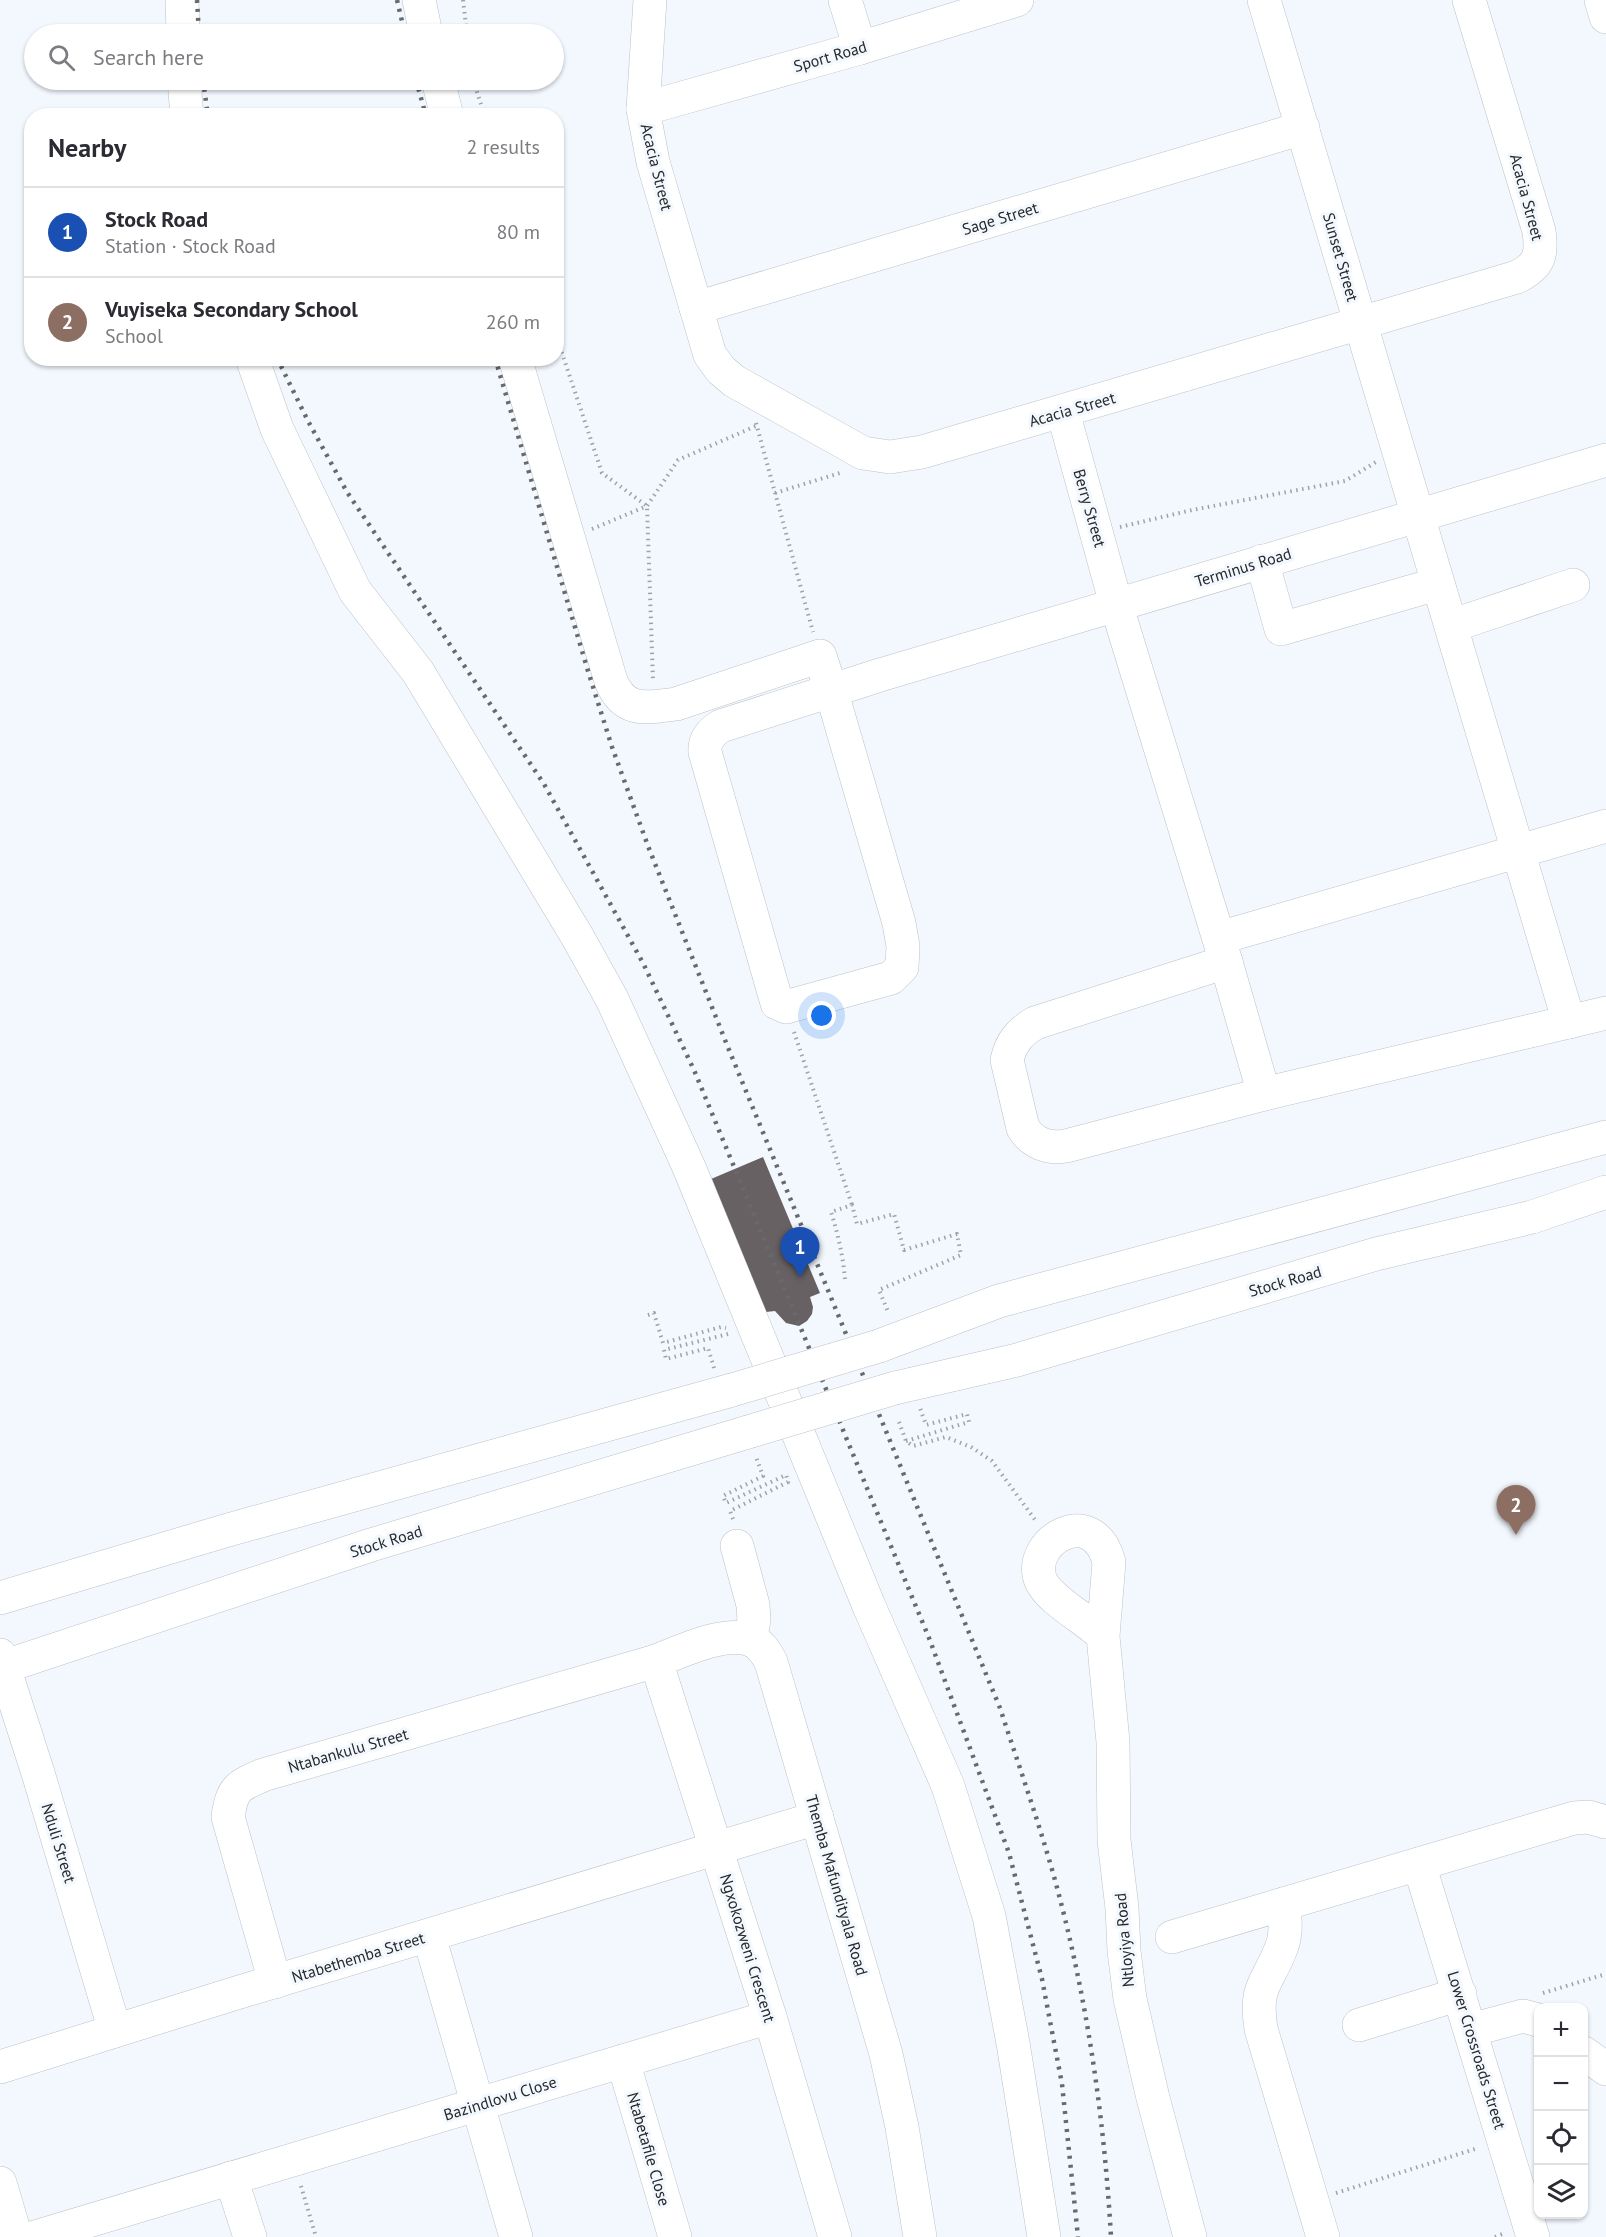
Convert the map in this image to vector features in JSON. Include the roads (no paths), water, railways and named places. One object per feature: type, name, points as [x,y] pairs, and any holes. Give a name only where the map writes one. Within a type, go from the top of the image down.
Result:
[{"type":"street","points":[[182,0],[183,24]]},
{"type":"street","points":[[419,0],[424,24]]},
{"type":"street","name":"Acacia Street","points":[[651,0],[644,110],[652,162],[710,355],[734,381],[862,453],[890,457],[922,452],[1063,412],[1517,277],[1534,268],[1541,248],[1539,231],[1469,0]]},
{"type":"street","points":[[845,0],[860,48]]},
{"type":"street","name":"Sport Road","points":[[644,110],[1017,0]]},
{"type":"street","name":"Sunset Street","points":[[1264,0],[1416,516],[1569,1022]]},
{"type":"street","points":[[1601,0],[1606,17]]},
{"type":"street","points":[[185,90],[186,108]]},
{"type":"street","points":[[440,90],[445,108]]},
{"type":"street","name":"Sage Street","points":[[696,308],[1303,128]]},
{"type":"street","points":[[255,366],[277,429],[355,591],[418,672],[578,936],[612,999],[688,1165],[868,1606],[948,1786],[989,1916],[1013,2043],[1044,2237]]},
{"type":"street","points":[[517,366],[616,693],[621,700],[627,704],[643,706],[675,704],[820,656],[831,690],[899,923],[903,946],[902,967],[891,978],[786,1007],[777,1003],[705,746],[708,738],[721,726],[831,690]]},
{"type":"street","name":"Berry Street","points":[[1063,412],[1116,604],[1264,1094]]},
{"type":"street","name":"Terminus Road","points":[[831,690],[1606,460]]},
{"type":"street","points":[[1262,561],[1281,629],[1437,584]]},
{"type":"street","points":[[1450,626],[1573,585]]},
{"type":"street","points":[[1606,826],[1519,851],[1222,950],[1035,1023],[1023,1030],[1009,1051],[1007,1060],[1023,1128],[1029,1137],[1048,1146],[1057,1147],[1264,1094],[1606,1013]]},
{"type":"street","points":[[0,1598],[886,1333],[1606,1137]]},
{"type":"street","name":"Stock Road","points":[[1,1663],[371,1545],[751,1443],[1017,1360],[1376,1254],[1532,1217],[1606,1192]]},
{"type":"street","points":[[656,1660],[709,1641],[750,1639],[754,1620],[753,1605],[736,1534]]},
{"type":"street","name":"Ntloyiya Road","points":[[1103,1636],[1113,1742],[1114,1840],[1130,1999],[1172,2176],[1190,2237]]},
{"type":"street","name":"Themba Mafundityala Road","points":[[750,1639],[763,1647],[771,1662],[886,2054],[902,2127],[920,2237]]},
{"type":"street","name":"Ngxokozweni Crescent","points":[[656,1660],[770,2017],[835,2237]]},
{"type":"street","name":"Ntabankulu Street","points":[[275,1982],[228,1817],[231,1798],[243,1784],[263,1775],[656,1660]]},
{"type":"street","name":"Nduli Street","points":[[1,1663],[38,1773],[115,2031]]},
{"type":"street","points":[[1172,1937],[1574,1818],[1588,1817],[1606,1821]]},
{"type":"street","name":"Ntabethemba Street","points":[[0,2067],[817,1818]]},
{"type":"street","name":"Lower Crossroads Street","points":[[1419,1864],[1533,2237]]},
{"type":"street","points":[[1284,1905],[1283,1944],[1264,1980],[1258,2009],[1261,2029],[1323,2237]]},
{"type":"street","points":[[429,1936],[516,2237]]},
{"type":"street","points":[[1359,2025],[1460,1994]]},
{"type":"street","name":"Bazindlovu Close","points":[[35,2237],[770,2017]]},
{"type":"street","points":[[1471,2030],[1531,2018]]},
{"type":"street","points":[[1588,2056],[1606,2069]]},
{"type":"street","name":"Ntabetafile Close","points":[[623,2061],[675,2237]]},
{"type":"street","points":[[231,2178],[250,2237]]},
{"type":"street","points":[[0,2183],[16,2237]]},
{"type":"railway","points":[[197,0],[198,24]]},
{"type":"railway","points":[[397,0],[403,24]]},
{"type":"railway","points":[[204,90],[207,108]]},
{"type":"railway","points":[[419,90],[424,108]]},
{"type":"railway","points":[[281,366],[347,492],[544,784],[643,963],[694,1070],[929,1638],[1009,1853],[1042,1979],[1062,2084],[1078,2237]]},
{"type":"railway","points":[[497,366],[588,671],[612,747],[648,846],[727,1045],[1000,1708],[1027,1790],[1065,1917],[1084,2008],[1104,2145],[1111,2237]]},
{"type":"place","name":"Stock Road","points":[[800,1277]]},
{"type":"place","name":"Vuyiseka Secondary School","points":[[1516,1535]]}]
